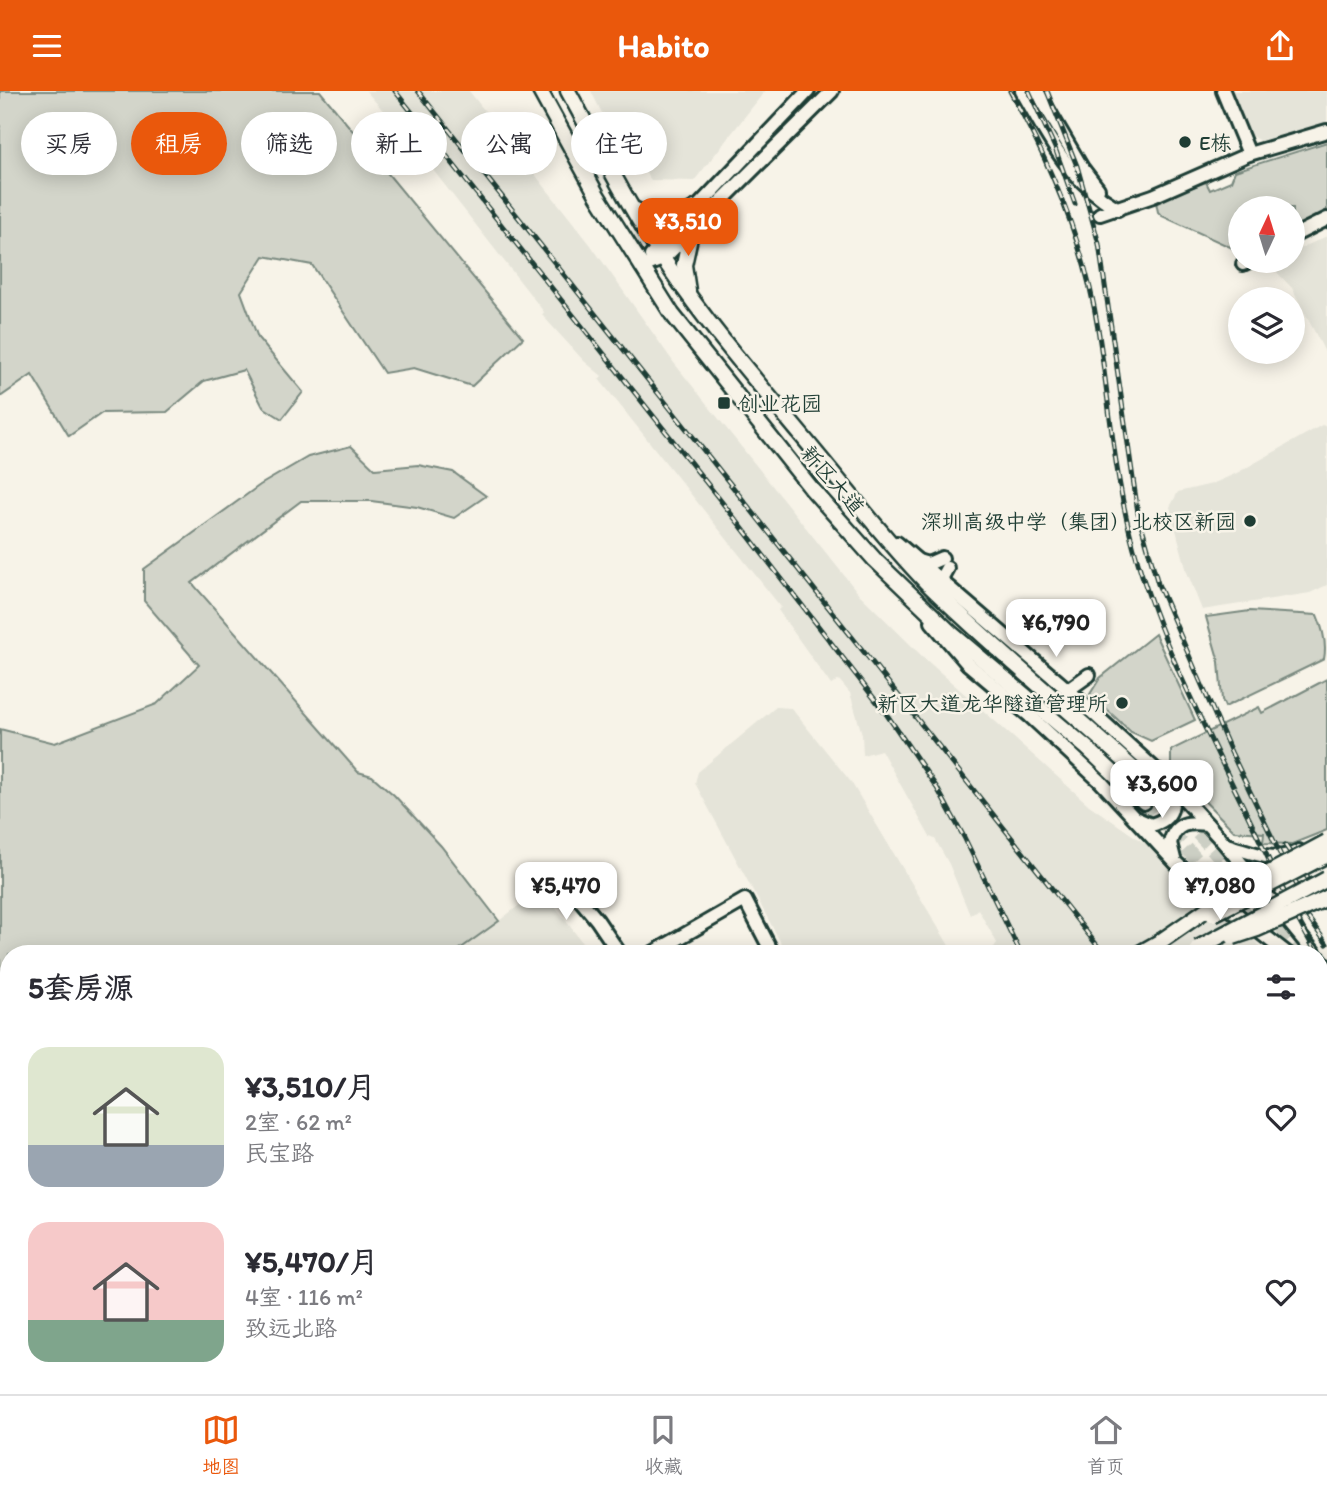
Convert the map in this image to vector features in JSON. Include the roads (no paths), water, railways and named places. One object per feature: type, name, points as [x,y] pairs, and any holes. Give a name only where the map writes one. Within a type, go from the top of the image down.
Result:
[{"type":"main road","name":"新区大道","points":[[540,91],[597,195],[642,267],[688,336],[780,451],[875,560],[905,590],[951,633],[1087,748],[1143,802]]},
{"type":"main road","name":"新区大道","points":[[568,91],[660,254],[691,298],[726,345],[876,524],[925,580],[971,624],[1154,788]]},
{"type":"main road","points":[[779,120],[792,91]]},
{"type":"main road","points":[[660,254],[695,208],[808,91]]},
{"type":"main road","points":[[642,267],[691,233],[832,91]]},
{"type":"main road","points":[[1022,91],[1061,160],[1076,178],[1097,197],[1121,208]]},
{"type":"main road","points":[[1037,91],[1082,168],[1096,187],[1121,208]]},
{"type":"main road","points":[[1223,91],[1249,154]]},
{"type":"main road","points":[[1100,214],[1121,208],[1249,154],[1327,131]]},
{"type":"main road","points":[[634,209],[664,221],[676,219],[695,208]]},
{"type":"main road","points":[[1306,230],[1327,219]]},
{"type":"main road","points":[[691,233],[684,265],[691,298]]},
{"type":"main road","points":[[876,524],[1168,781],[1226,845],[1308,945]]},
{"type":"main road","points":[[918,561],[945,563],[942,577],[944,585]]},
{"type":"main road","points":[[905,590],[967,663],[1049,733],[1175,862],[1277,945]]},
{"type":"main road","points":[[1068,691],[1089,675]]},
{"type":"main road","points":[[1132,815],[1151,825],[1167,818],[1173,803],[1168,781]]},
{"type":"main road","points":[[1175,862],[1170,843],[1177,827],[1187,822],[1207,824]]},
{"type":"main road","points":[[1226,845],[1255,855],[1282,858],[1327,837]]},
{"type":"main road","points":[[1161,941],[1226,896],[1327,842]]},
{"type":"main road","points":[[1154,945],[1327,855]]},
{"type":"main road","points":[[604,945],[556,883],[555,877],[562,878],[614,945]]},
{"type":"main road","points":[[1204,945],[1327,879]]},
{"type":"main road","points":[[1300,935],[1296,922],[1298,912],[1327,896]]},
{"type":"main road","points":[[1210,945],[1257,929],[1327,896]]},
{"type":"main road","points":[[667,945],[745,900],[768,945]]},
{"type":"tunnel","points":[[1154,788],[1210,846],[1297,945]]},
{"type":"tunnel","points":[[1144,802],[1258,927]]},
{"type":"railway","points":[[395,91],[740,525],[887,715],[937,788],[1017,945]]},
{"type":"railway","points":[[418,91],[1097,945]]},
{"type":"railway","points":[[1010,91],[1052,176],[1085,266],[1098,329],[1124,508],[1152,605],[1196,710],[1312,945]]},
{"type":"railway","points":[[1029,91],[1055,148],[1075,204]]},
{"type":"railway","points":[[1047,91],[1077,166],[1099,244],[1138,513],[1158,584],[1231,752],[1284,862],[1311,910]]},
{"type":"railway","points":[[1285,845],[1327,906]]},
{"type":"railway","points":[[1299,905],[1327,944]]},
{"type":"place","name":"E栋","points":[[1185,142]]},
{"type":"place","name":"创业花园","points":[[724,403]]},
{"type":"place","name":"深圳高级中学（集团）北校区新园","points":[[1250,521]]},
{"type":"place","name":"新区大道龙华隧道管理所","points":[[1122,703]]}]
